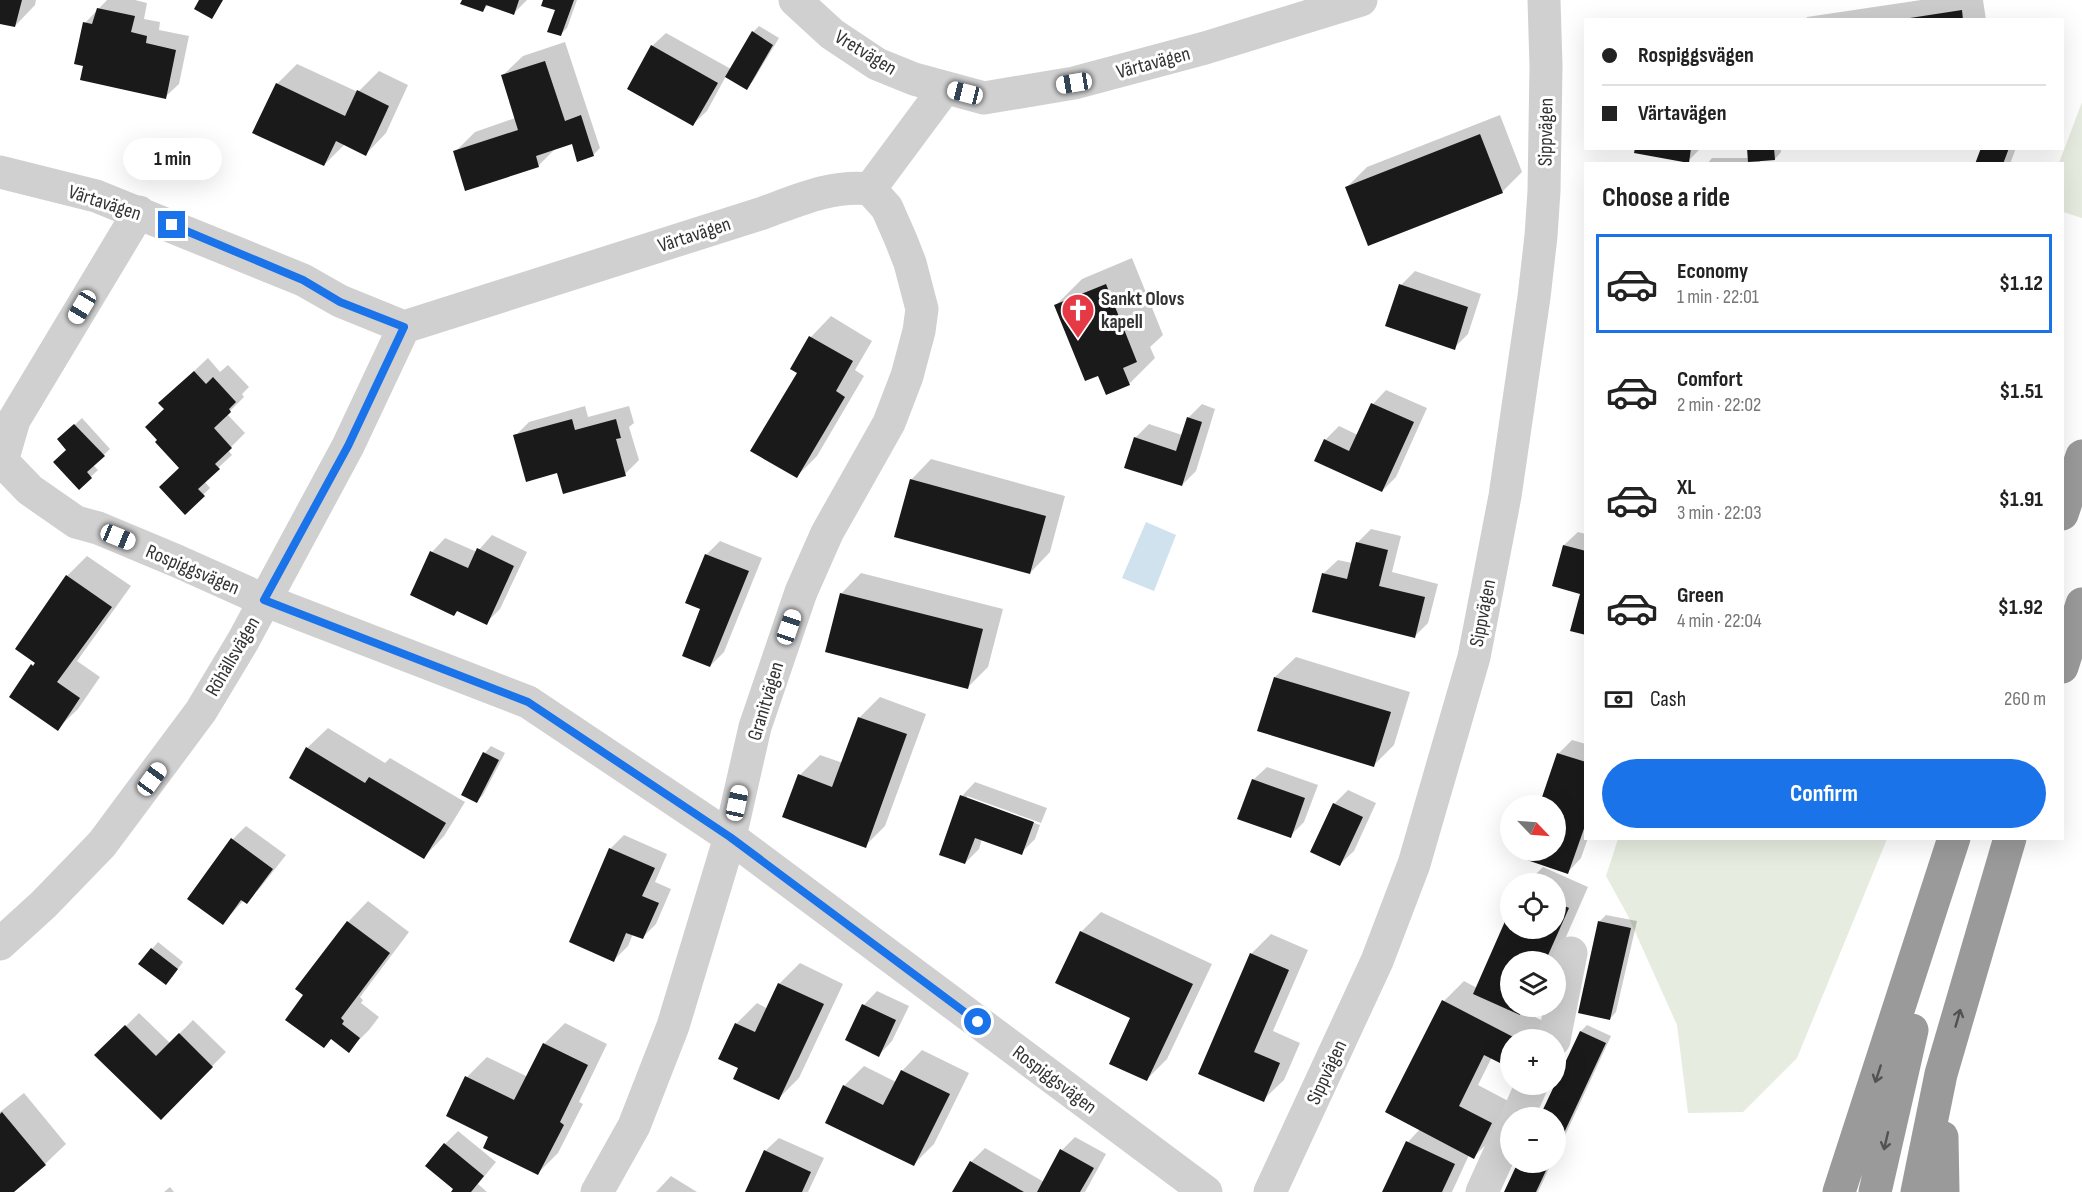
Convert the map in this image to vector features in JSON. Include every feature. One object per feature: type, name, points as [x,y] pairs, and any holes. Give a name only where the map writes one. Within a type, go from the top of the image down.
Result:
[{"type":"highway","points":[[2064,508],[2082,456]]},
{"type":"highway","points":[[2064,661],[2082,604]]},
{"type":"highway","points":[[1839,1192],[1954,840]]},
{"type":"highway","points":[[1875,1192],[1955,840]]},
{"type":"highway","points":[[1917,1192],[1941,1074],[2009,840]]},
{"type":"highway","points":[[1941,1074],[1942,1192]]},
{"type":"street","name":"Vretvägen","points":[[795,0],[832,34],[878,63],[914,79],[945,88]]},
{"type":"street","name":"Värtavägen","points":[[945,88],[984,98],[1074,83],[1205,48],[1361,0]]},
{"type":"street","name":"Sippvägen","points":[[1270,1192],[1377,961],[1414,864],[1474,657],[1505,496],[1541,236],[1546,66],[1544,0]]},
{"type":"street","points":[[870,189],[945,88]]},
{"type":"street","name":"Värtavägen","points":[[0,172],[96,196],[139,212],[303,280],[340,302],[404,327],[763,213],[817,193],[850,187],[870,189]]},
{"type":"street","name":"Granitvägen","points":[[597,1192],[634,1126],[673,1026],[730,837],[755,727],[801,592],[827,532],[889,423],[907,376],[919,331],[922,309],[910,262],[887,208],[870,189]]},
{"type":"street","points":[[1,461],[14,420],[139,212]]},
{"type":"street","name":"Röhällsvägen","points":[[0,944],[44,904],[102,844],[201,711],[243,641],[348,446],[404,327]]},
{"type":"street","name":"Rospiggsvägen","points":[[1,461],[30,490],[76,522],[158,553],[264,600],[528,702],[730,837],[1206,1192]]},
{"type":"street","points":[[1556,1029],[1571,953]]},
{"type":"street","points":[[1482,1192],[1500,1152]]},
{"type":"shaded area","points":[[2082,102],[2082,218],[2064,212],[2064,162],[2059,162]]},
{"type":"shaded area","points":[[1618,840],[1887,840],[1797,1058],[1743,1112],[1688,1113],[1677,1025],[1628,916],[1606,876]]},
{"type":"water","points":[[1146,522],[1176,535],[1154,591],[1122,578]]},
{"type":"building","points":[[0,0],[22,0],[15,27],[0,24]]},
{"type":"building","points":[[199,0],[223,0],[212,19],[194,9]]},
{"type":"building","points":[[462,0],[519,0],[514,15],[486,5],[483,12],[460,4]]},
{"type":"building","points":[[543,0],[574,0],[561,36],[547,32],[555,10],[541,6]]},
{"type":"building","points":[[97,8],[135,16],[131,32],[147,36],[146,43],[176,50],[166,99],[80,80],[83,66],[74,64],[83,22],[92,24]]},
{"type":"building","points":[[1962,10],[1963,18],[1910,18]]},
{"type":"building","points":[[752,31],[773,45],[747,90],[725,77]]},
{"type":"building","points":[[651,45],[718,83],[693,126],[627,89]]},
{"type":"building","points":[[545,61],[565,121],[581,115],[594,156],[577,162],[572,144],[536,156],[539,167],[465,191],[453,151],[518,130],[501,75]]},
{"type":"building","points":[[276,83],[345,116],[357,90],[389,106],[366,156],[336,141],[324,166],[252,133]]},
{"type":"building","points":[[1480,134],[1503,193],[1368,246],[1345,187]]},
{"type":"building","points":[[1635,150],[1691,150],[1689,162],[1634,153]]},
{"type":"building","points":[[1747,150],[1774,150],[1775,160],[1748,162]]},
{"type":"building","points":[[1980,150],[2008,150],[2004,162],[1976,162]]},
{"type":"building","points":[[1106,284],[1137,362],[1123,368],[1130,385],[1106,395],[1098,376],[1085,381],[1054,305]]},
{"type":"building","points":[[1399,284],[1468,307],[1455,350],[1385,326]]},
{"type":"building","points":[[809,336],[853,361],[836,391],[845,397],[797,478],[750,451],[797,373],[790,369]]},
{"type":"building","points":[[194,371],[206,384],[213,377],[236,402],[229,409],[231,412],[214,428],[232,448],[215,464],[220,469],[198,489],[205,496],[185,515],[159,487],[179,468],[155,442],[157,440],[145,427],[164,409],[158,403]]},
{"type":"building","points":[[1371,403],[1414,422],[1382,492],[1314,461],[1324,439],[1349,451]]},
{"type":"building","points":[[1187,417],[1202,422],[1182,486],[1124,468],[1134,437],[1176,451]]},
{"type":"building","points":[[572,419],[575,430],[616,419],[621,438],[616,439],[626,476],[563,494],[557,473],[526,482],[513,435]]},
{"type":"building","points":[[74,424],[105,456],[87,472],[92,478],[79,490],[53,462],[66,450],[57,439]]},
{"type":"building","points":[[910,479],[1046,516],[1030,574],[894,537]]},
{"type":"building","points":[[1356,542],[1388,550],[1379,586],[1425,597],[1415,638],[1312,612],[1322,573],[1347,579]]},
{"type":"building","points":[[1563,545],[1584,550],[1584,634],[1570,631],[1580,594],[1552,586]]},
{"type":"building","points":[[477,548],[514,566],[487,625],[457,611],[454,616],[410,595],[430,551],[468,568]]},
{"type":"building","points":[[705,554],[749,571],[710,667],[682,656],[700,609],[685,603]]},
{"type":"building","points":[[66,575],[112,607],[57,682],[80,698],[58,731],[9,697],[31,664],[33,666],[35,663],[15,649]]},
{"type":"building","points":[[840,593],[983,629],[968,689],[825,652]]},
{"type":"building","points":[[1274,677],[1391,712],[1374,767],[1257,731]]},
{"type":"building","points":[[858,717],[907,734],[866,848],[782,817],[798,774],[832,787]]},
{"type":"building","points":[[306,747],[365,783],[369,777],[446,823],[424,859],[289,778]]},
{"type":"building","points":[[483,752],[499,760],[477,803],[461,795]]},
{"type":"building","points":[[1557,753],[1584,761],[1584,829],[1568,874],[1530,861],[1566,861],[1566,795],[1543,795]]},
{"type":"building","points":[[1252,779],[1305,798],[1291,838],[1237,819]]},
{"type":"building","points":[[960,795],[1034,822],[1022,855],[975,838],[965,864],[939,855]]},
{"type":"building","points":[[1333,803],[1363,817],[1340,866],[1310,852]]},
{"type":"building","points":[[231,838],[273,869],[247,904],[241,900],[223,925],[187,899]]},
{"type":"building","points":[[609,848],[655,868],[642,896],[659,903],[643,939],[626,933],[614,962],[569,942]]},
{"type":"building","points":[[347,921],[390,953],[341,1018],[344,1021],[342,1024],[360,1038],[349,1053],[331,1039],[324,1048],[285,1020],[303,995],[295,989]]},
{"type":"building","points":[[1598,921],[1631,928],[1610,1020],[1578,1013]]},
{"type":"building","points":[[1080,931],[1193,984],[1147,1081],[1109,1064],[1130,1018],[1055,983]]},
{"type":"building","points":[[1500,933],[1500,939],[1555,939],[1550,951],[1500,951],[1500,1006],[1473,994]]},
{"type":"building","points":[[151,948],[178,969],[166,985],[138,964]]},
{"type":"building","points":[[1250,953],[1289,970],[1254,1052],[1280,1063],[1264,1102],[1198,1074]]},
{"type":"building","points":[[778,983],[824,1004],[779,1100],[733,1079],[738,1068],[718,1059],[735,1023],[755,1032]]},
{"type":"building","points":[[1442,1000],[1500,1030],[1500,1063],[1484,1055],[1459,1106],[1492,1123],[1474,1159],[1385,1112]]},
{"type":"building","points":[[862,1004],[896,1020],[879,1057],[845,1040]]},
{"type":"building","points":[[125,1025],[156,1056],[179,1033],[213,1067],[161,1120],[94,1055]]},
{"type":"building","points":[[1580,1031],[1606,1043],[1566,1129],[1566,1107],[1544,1107],[1550,1095],[1566,1095],[1566,1061]]},
{"type":"building","points":[[543,1043],[588,1065],[560,1122],[564,1125],[538,1175],[483,1148],[488,1137],[446,1116],[465,1076],[514,1100]]},
{"type":"building","points":[[901,1070],[950,1094],[914,1166],[825,1123],[843,1085],[883,1105]]},
{"type":"building","points":[[2,1112],[46,1165],[14,1192],[0,1192],[0,1114]]},
{"type":"building","points":[[1406,1141],[1455,1164],[1442,1192],[1382,1192]]},
{"type":"building","points":[[444,1143],[484,1176],[471,1192],[451,1192],[453,1189],[425,1166]]},
{"type":"building","points":[[1060,1149],[1094,1168],[1080,1192],[1037,1192]]},
{"type":"building","points":[[764,1150],[811,1172],[802,1192],[745,1192]]},
{"type":"building","points":[[970,1161],[1024,1192],[952,1192]]},
{"type":"building","points":[[1513,1173],[1545,1173],[1536,1192],[1504,1192]]},
{"type":"place","name":"Sankt Olovs kapell","points":[[1078,339]]},
{"type":"route","points":[[172,225],[303,280],[340,302],[404,327],[348,446],[264,600],[528,702],[730,837],[978,1022]]}]
